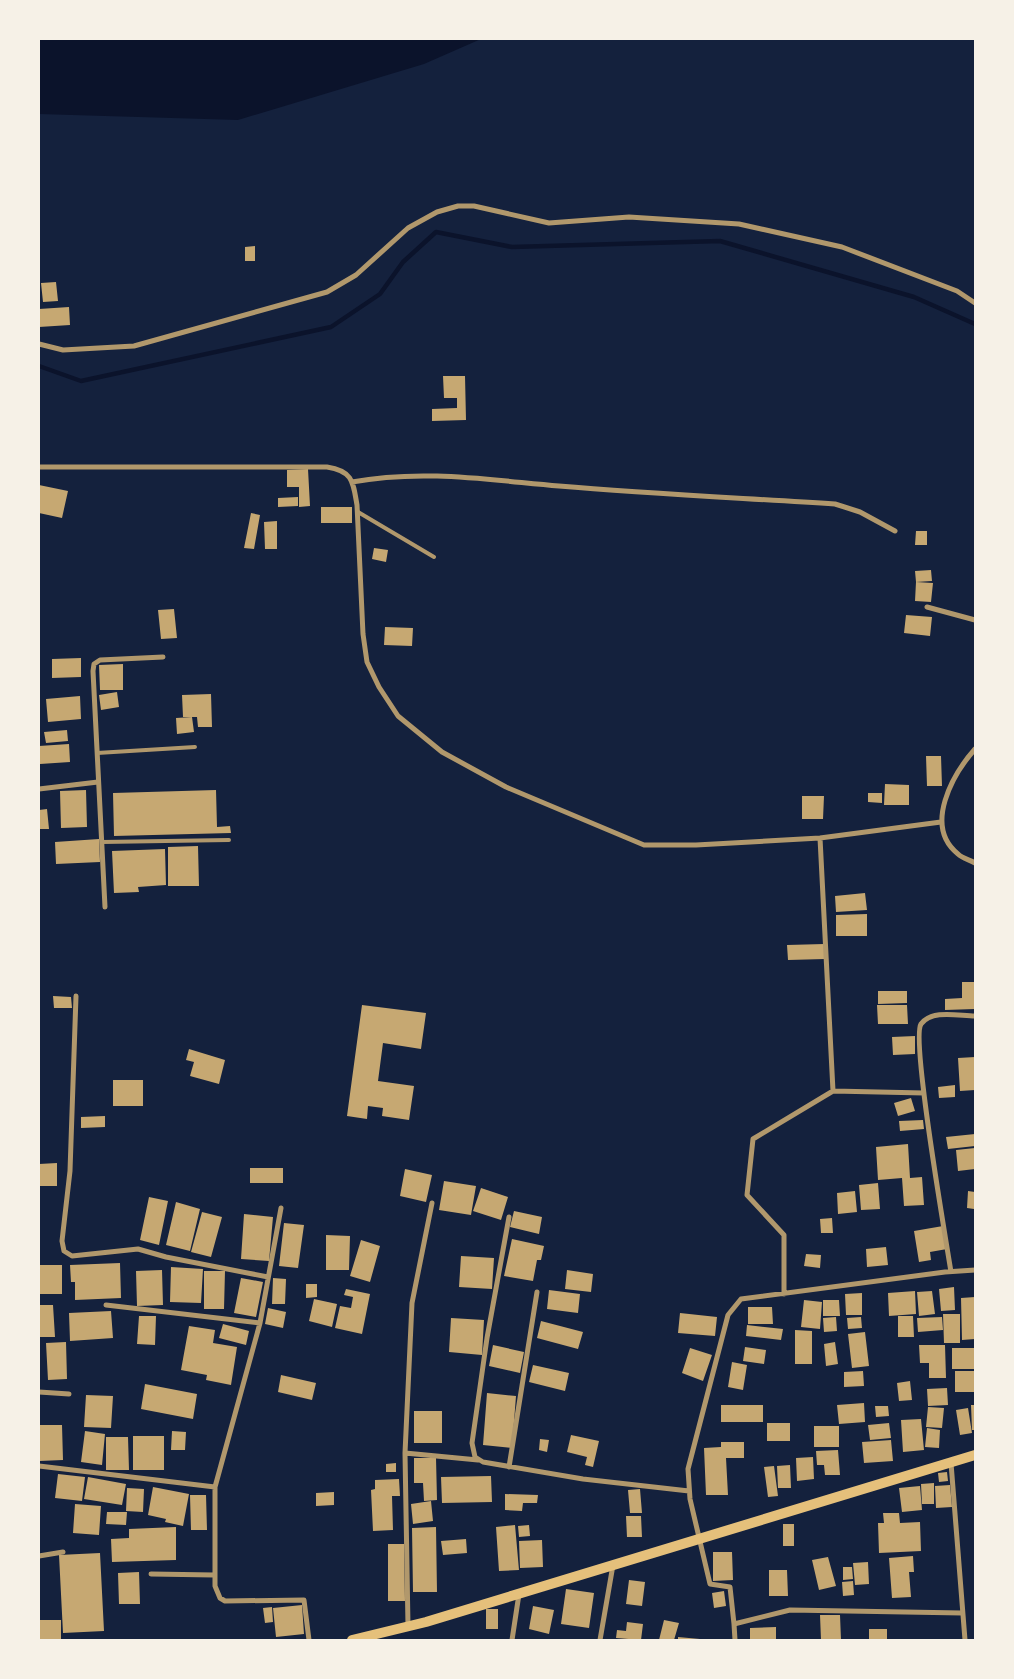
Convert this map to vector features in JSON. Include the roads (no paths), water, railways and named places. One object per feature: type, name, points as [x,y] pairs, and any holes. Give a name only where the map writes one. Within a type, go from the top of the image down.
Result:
[{"type":"main road","points":[[352,1640],[519,1594],[975,1455]]},
{"type":"street","points":[[39,344],[63,350],[134,346],[327,292],[356,275],[408,228],[437,212],[458,206],[474,206],[549,223],[629,217],[739,224],[842,247],[957,291],[975,304]]},
{"type":"street","points":[[39,467],[327,467],[338,469],[347,474],[352,482],[358,512],[363,634],[367,662],[379,687],[398,716],[442,752],[506,787],[644,845],[696,845],[820,838],[941,822]]},
{"type":"street","points":[[352,482],[397,475],[444,475],[560,486],[835,504],[860,512],[895,531]]},
{"type":"street","points":[[927,608],[975,620]]},
{"type":"street","points":[[105,907],[94,664],[100,660],[163,657]]},
{"type":"street","points":[[975,749],[963,763],[943,804],[941,822],[945,836],[957,853],[975,863]]},
{"type":"street","points":[[39,789],[98,782]]},
{"type":"street","points":[[820,838],[833,1092]]},
{"type":"street","points":[[76,996],[70,1171],[62,1241],[64,1251],[72,1256],[138,1249],[166,1258],[268,1278]]},
{"type":"street","points":[[951,1272],[924,1093],[918,1037],[920,1026],[932,1016],[975,1016]]},
{"type":"street","points":[[784,1294],[784,1235],[747,1195],[753,1139],[833,1092],[924,1093]]},
{"type":"street","points":[[408,1626],[405,1452],[412,1303],[432,1203]]},
{"type":"street","points":[[281,1208],[260,1323],[215,1486],[214,1575],[217,1592],[225,1601],[304,1600],[309,1640]]},
{"type":"street","points":[[478,1460],[473,1452],[472,1443],[487,1338],[509,1218]]},
{"type":"street","points":[[735,1640],[730,1588],[710,1584],[689,1491],[688,1469],[728,1315],[741,1299],[975,1270]]},
{"type":"street","points":[[509,1467],[537,1292]]},
{"type":"street","points":[[106,1305],[260,1323]]},
{"type":"street","points":[[39,1392],[69,1394]]},
{"type":"street","points":[[405,1452],[478,1460],[584,1479],[689,1491]]},
{"type":"street","points":[[951,1462],[965,1640]]},
{"type":"street","points":[[39,1466],[215,1486]]},
{"type":"street","points":[[39,1556],[63,1552]]},
{"type":"street","points":[[600,1640],[613,1565]]},
{"type":"street","points":[[151,1574],[214,1575]]},
{"type":"street","points":[[512,1640],[519,1594]]},
{"type":"street","points":[[734,1624],[790,1610],[962,1613]]},
{"type":"lane","points":[[358,512],[434,557]]},
{"type":"lane","points":[[97,753],[195,747]]},
{"type":"lane","points":[[102,842],[229,840]]},
{"type":"water","points":[[39,39],[481,39],[424,64],[238,120],[39,114]]},
{"type":"waterway","points":[[39,366],[81,381],[331,327],[380,294],[403,262],[436,232],[512,247],[720,241],[914,297],[975,324]]}]
